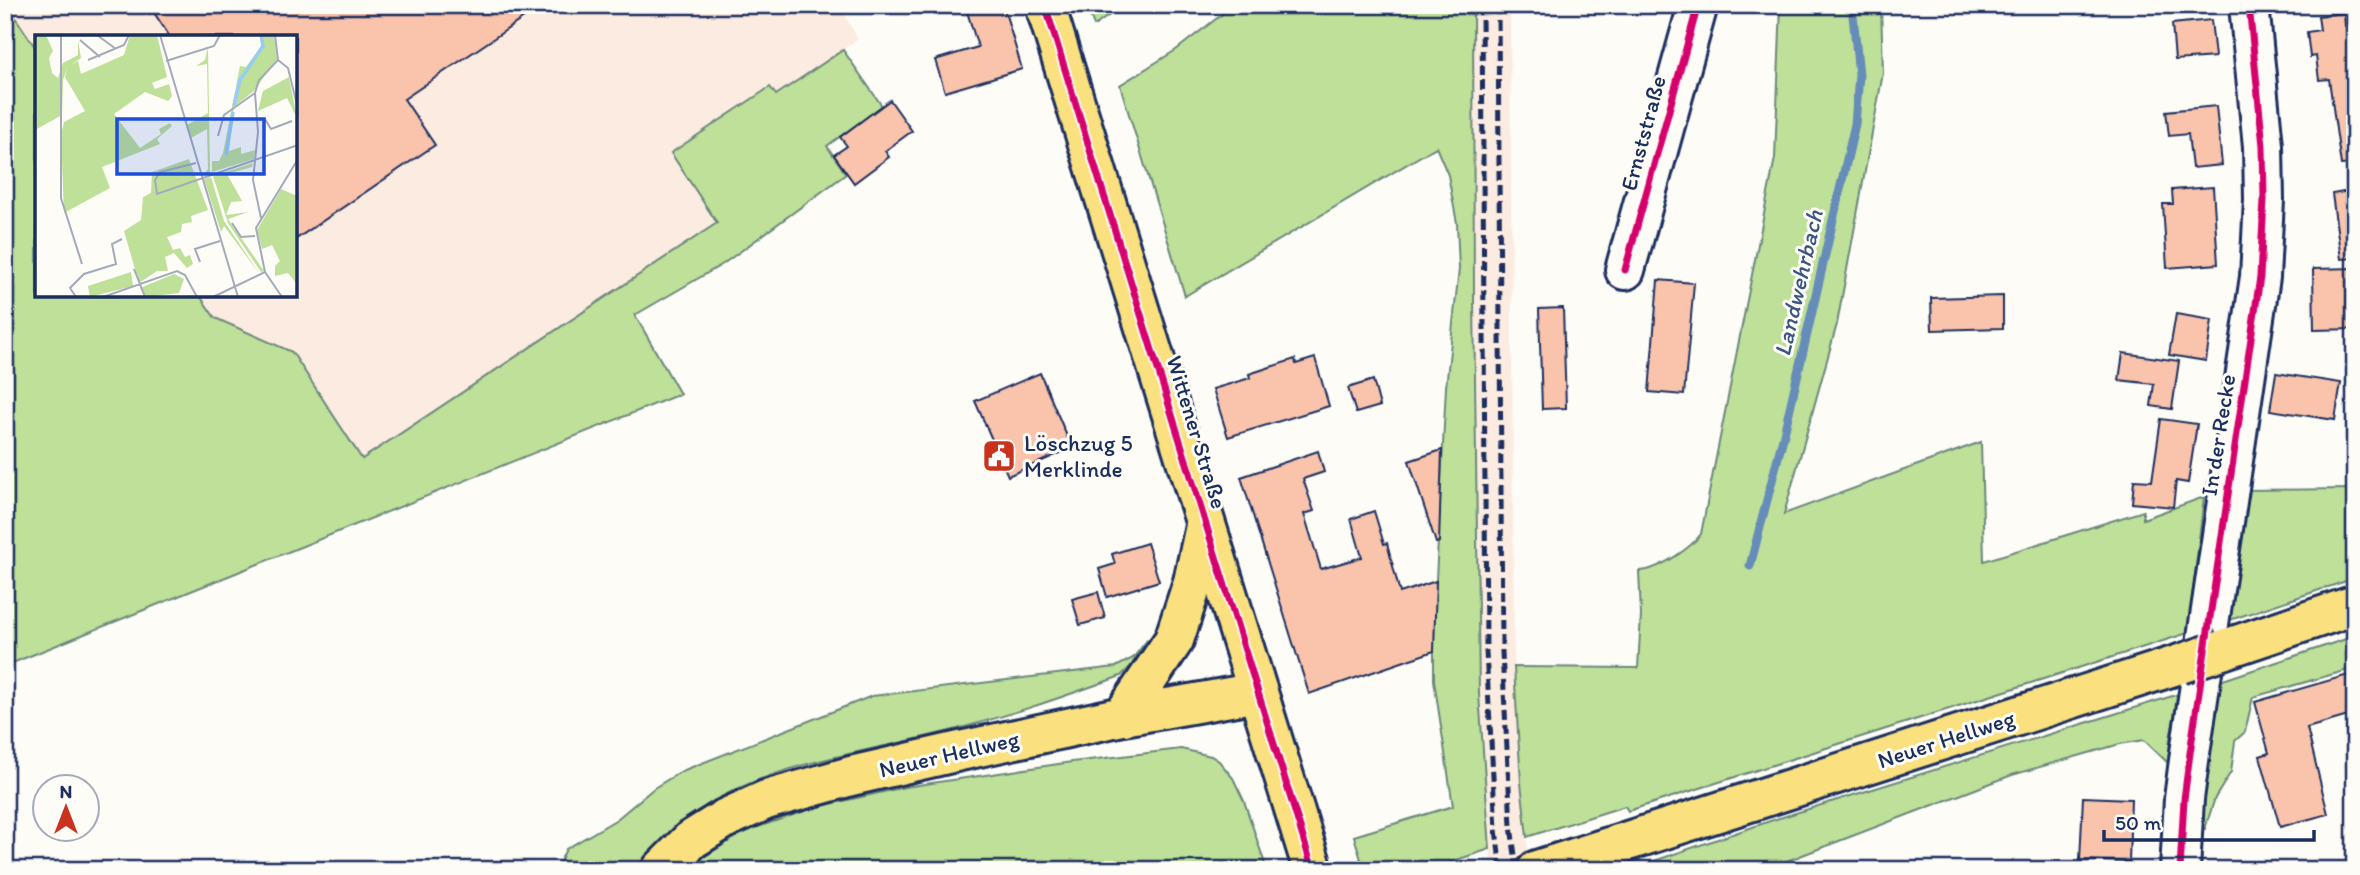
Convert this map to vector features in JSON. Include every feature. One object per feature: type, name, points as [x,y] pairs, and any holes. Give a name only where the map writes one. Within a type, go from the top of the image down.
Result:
[{"type":"main road","name":"Wittener Straße","points":[[1045,5],[1313,870]]},
{"type":"main road","points":[[1122,716],[1174,640],[1193,582],[1206,523]]},
{"type":"main road","name":"Neuer Hellweg","points":[[1536,870],[2180,664],[2355,605]]},
{"type":"main road","name":"Neuer Hellweg","points":[[661,870],[691,840],[726,818],[766,800],[852,776],[1122,716],[1258,692]]},
{"type":"street","name":"Ernststraße","points":[[1625,270],[1698,5]]},
{"type":"street","name":"In der Recke","points":[[2180,870],[2190,753],[2260,277],[2264,200],[2263,146],[2249,5]]},
{"type":"shaded area","points":[[7,5],[839,5],[858,39],[776,95],[770,87],[671,153],[718,223],[362,459],[292,352],[215,318],[201,298],[298,298],[298,35],[35,35],[35,47]]},
{"type":"shaded area","points":[[1473,5],[1510,5],[1514,667],[1521,783],[1530,870],[1492,870],[1485,798],[1477,600]]},
{"type":"green space","points":[[5,5],[35,47],[35,298],[201,298],[215,318],[292,352],[362,459],[717,223],[671,153],[770,87],[776,95],[843,50],[882,106],[827,146],[846,174],[723,264],[635,315],[680,394],[5,666]]},
{"type":"green space","points":[[1087,5],[1124,5],[1094,26]]},
{"type":"green space","points":[[1234,5],[1473,5],[1479,694],[1490,849],[1426,870],[1364,870],[1354,836],[1453,806],[1434,680],[1434,618],[1446,387],[1459,269],[1457,223],[1448,175],[1436,147],[1185,296],[1120,85],[1176,50]]},
{"type":"green space","points":[[1781,5],[1881,5],[1883,73],[1837,324],[1784,514],[1981,442],[1984,561],[2143,511],[2143,519],[2204,497],[2188,633],[1628,811],[1625,806],[1527,837],[1514,667],[1638,668],[1641,615],[1639,571],[1673,558],[1701,534],[1775,158]]},
{"type":"green space","points":[[2355,489],[2355,578],[2221,623],[2239,490]]},
{"type":"green space","points":[[2355,636],[2355,668],[2253,697],[2245,732],[2235,741],[2231,772],[2215,798],[2205,829],[2197,828],[2214,683]]},
{"type":"green space","points":[[1147,640],[1131,666],[1121,676],[981,723],[799,766],[723,796],[758,827],[813,808],[905,787],[1181,749],[1211,756],[1219,761],[1233,778],[1244,801],[1267,870],[556,870],[566,849],[617,819],[654,788],[682,771],[872,696],[1116,667],[1133,658]]},
{"type":"green space","points":[[2179,694],[2168,763],[2144,740],[2120,744],[2012,775],[1763,870],[1643,870],[1647,869],[1645,864],[1773,820]]},
{"type":"building","points":[[149,5],[543,5],[404,99],[435,145],[298,238],[298,35],[169,35]]},
{"type":"building","points":[[965,5],[1003,5],[1022,69],[945,92],[935,60],[978,47]]},
{"type":"building","points":[[2344,13],[2345,26],[2355,25],[2355,164],[2341,165],[2329,79],[2319,80],[2316,56],[2310,57],[2307,32],[2320,30],[2318,16]]},
{"type":"building","points":[[2211,20],[2215,57],[2175,60],[2172,24]]},
{"type":"building","points":[[890,100],[912,131],[885,151],[889,157],[854,183],[834,155],[847,146],[840,137]]},
{"type":"building","points":[[2216,106],[2222,165],[2192,168],[2188,134],[2169,136],[2166,111]]},
{"type":"building","points":[[2213,187],[2218,264],[2167,268],[2163,204],[2173,204],[2172,190]]},
{"type":"building","points":[[2355,190],[2355,258],[2341,259],[2332,194]]},
{"type":"building","points":[[2355,268],[2355,329],[2314,330],[2313,269]]},
{"type":"building","points":[[1658,280],[1694,283],[1684,395],[1649,392]]},
{"type":"building","points":[[2003,296],[2003,328],[1932,330],[1931,298]]},
{"type":"building","points":[[1563,308],[1566,408],[1542,409],[1539,309]]},
{"type":"building","points":[[2176,314],[2212,320],[2206,361],[2169,355]]},
{"type":"building","points":[[2123,353],[2179,361],[2172,409],[2151,406],[2154,384],[2119,380]]},
{"type":"building","points":[[1315,358],[1329,406],[1228,437],[1213,389],[1250,378],[1249,374],[1295,359],[1296,364]]},
{"type":"building","points":[[1040,373],[1072,448],[1008,476],[975,401]]},
{"type":"building","points":[[2276,373],[2341,383],[2335,420],[2270,410]]},
{"type":"building","points":[[1373,380],[1380,406],[1356,413],[1348,388]]},
{"type":"building","points":[[2161,419],[2197,424],[2188,483],[2176,481],[2173,507],[2132,503],[2134,480],[2152,481]]},
{"type":"building","points":[[1442,450],[1439,542],[1436,543],[1409,461]]},
{"type":"building","points":[[1318,451],[1324,472],[1303,479],[1314,511],[1304,514],[1321,569],[1362,557],[1351,519],[1374,511],[1384,544],[1387,543],[1400,593],[1436,581],[1434,651],[1309,694],[1241,477]]},
{"type":"building","points":[[1147,543],[1159,581],[1107,597],[1099,569],[1115,564],[1112,554]]},
{"type":"building","points":[[1098,592],[1105,618],[1080,625],[1072,599]]},
{"type":"building","points":[[2355,673],[2355,714],[2307,728],[2328,814],[2280,827],[2260,756],[2269,753],[2255,702]]},
{"type":"building","points":[[2083,797],[2131,799],[2129,862],[2080,860]]},
{"type":"waterway","name":"Landwehrbach","points":[[1750,566],[1784,434],[1855,124],[1859,75],[1852,5]]},
{"type":"railway","points":[[1482,5],[1486,652],[1496,829],[1501,870]]},
{"type":"railway","points":[[1498,5],[1502,652],[1511,826],[1517,870]]},
{"type":"cycle path","points":[[1045,5],[1313,870]]},
{"type":"cycle path","points":[[1625,270],[1698,5]]},
{"type":"cycle path","points":[[2180,870],[2190,753],[2260,277],[2264,200],[2263,146],[2249,5]]},
{"type":"place","name":"Löschzug 5 Merklinde","points":[[999,456]]}]
